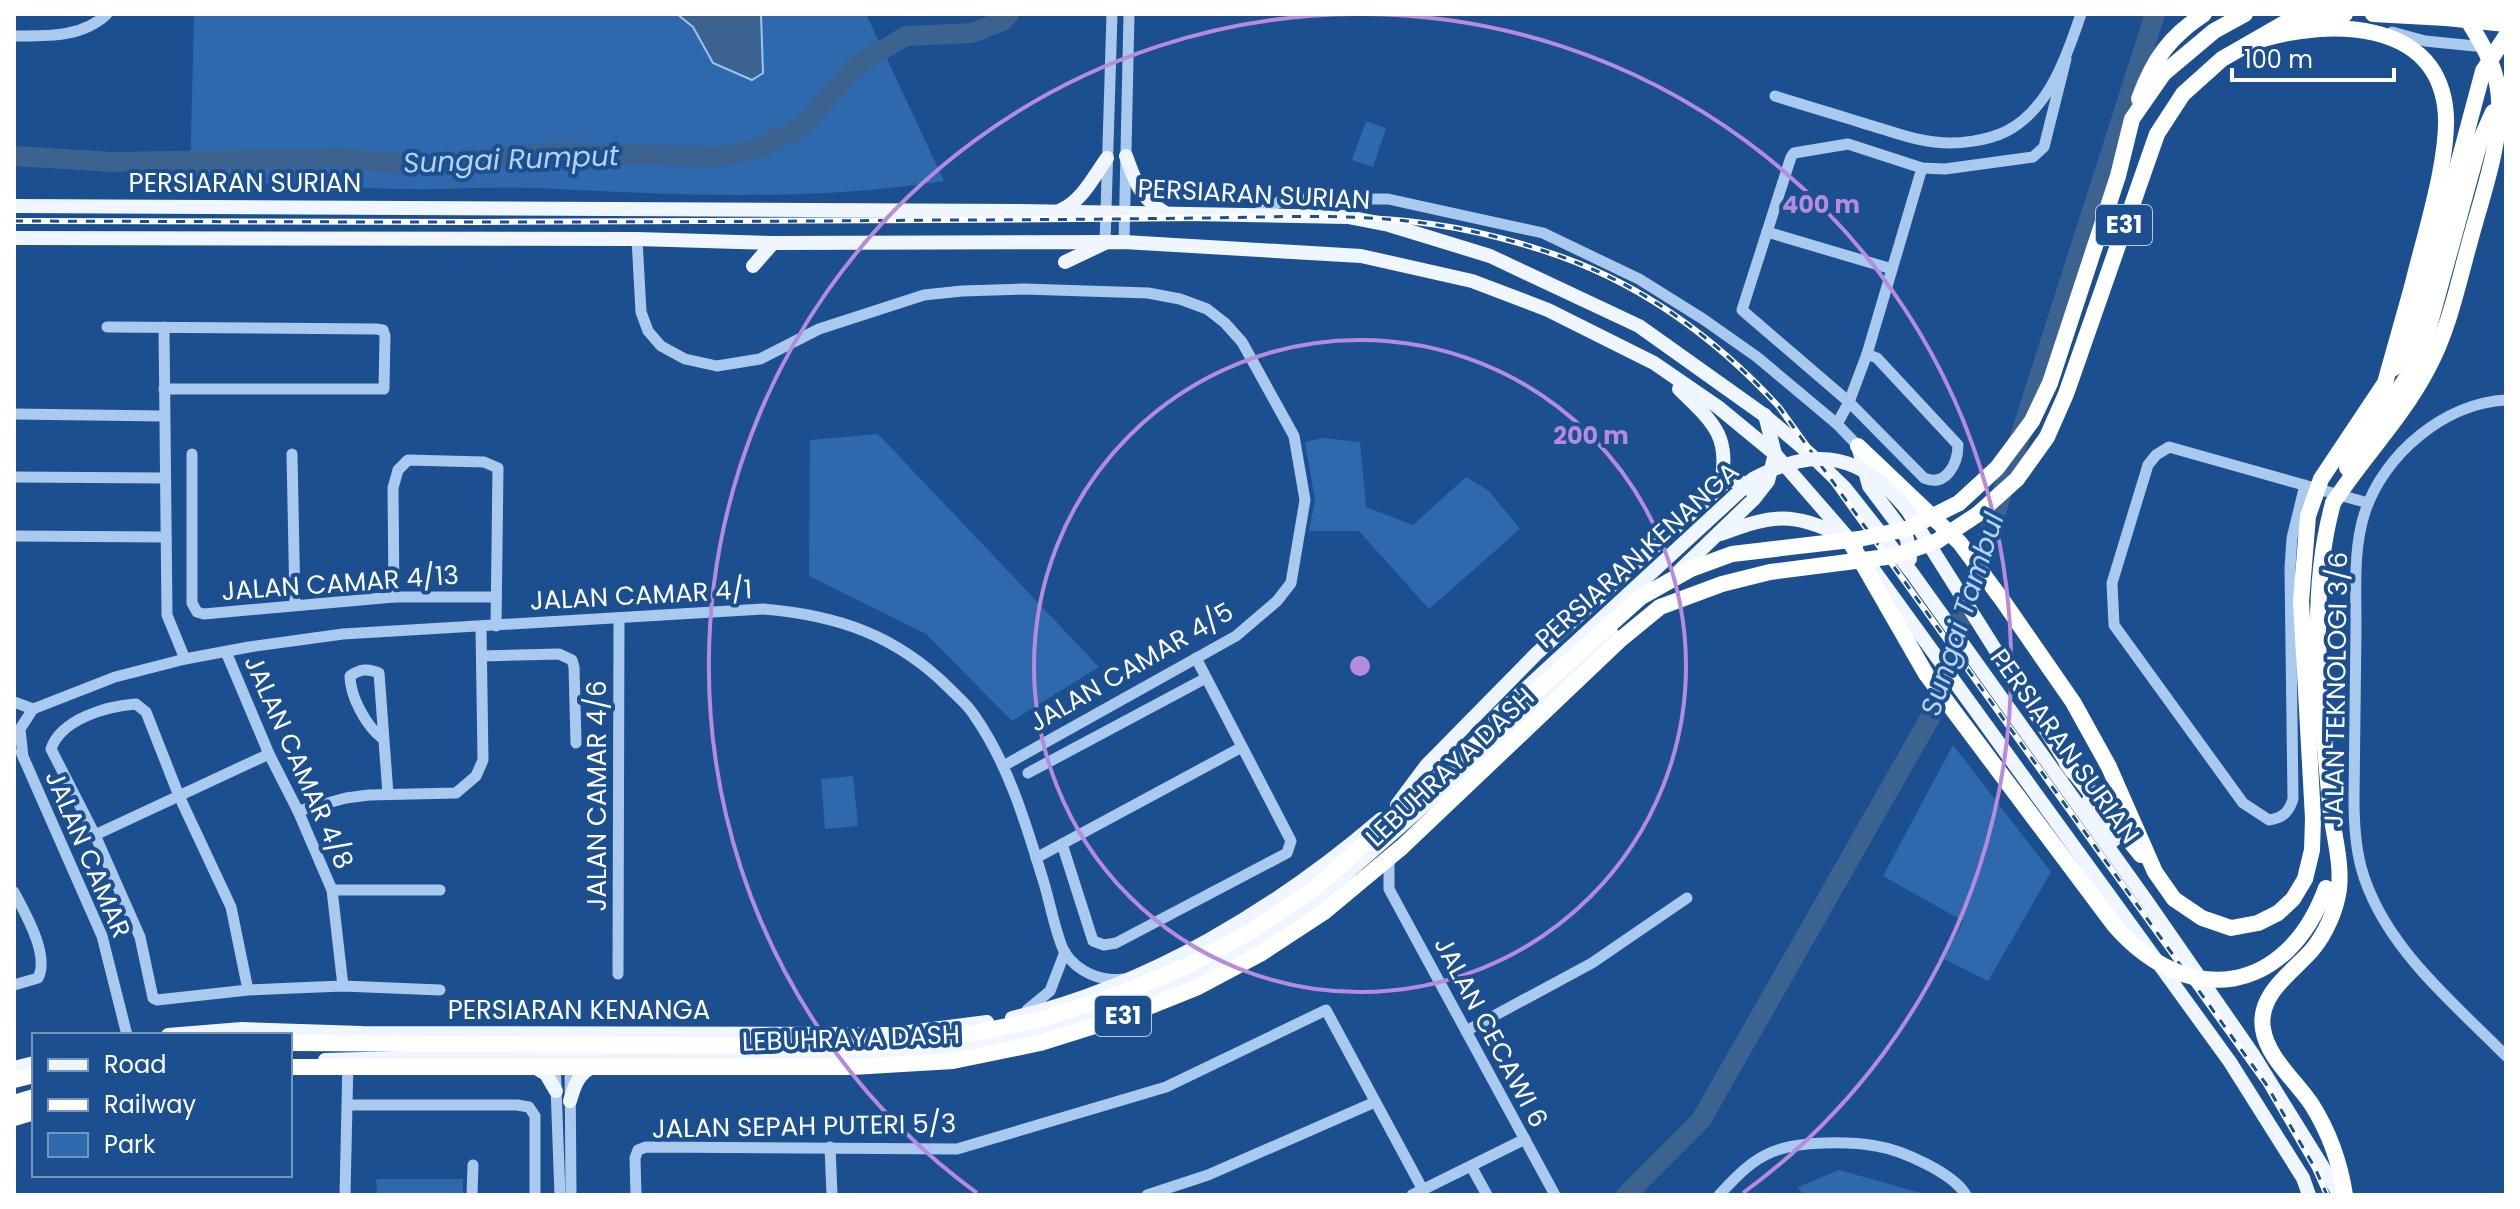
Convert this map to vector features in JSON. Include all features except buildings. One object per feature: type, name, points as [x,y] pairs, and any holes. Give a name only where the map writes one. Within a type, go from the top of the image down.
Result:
[{"type":"highway","points":[[2132,119],[2150,70],[2165,47],[2186,26],[2204,14]]},
{"type":"highway","name":"LEBUHRAYA DASH","points":[[292,1043],[862,1046],[933,1040],[1042,1019],[1116,995],[1185,967],[1250,932],[1315,888],[1641,597],[1691,569],[1732,554],[1859,539],[1907,529],[1959,503],[2006,457],[2032,421],[2050,383],[2118,176],[2132,119],[2164,73],[2214,31],[2245,14]]},
{"type":"highway","name":"LEBUHRAYA DASH","points":[[292,1065],[852,1067],[953,1061],[1040,1043],[1126,1016],[1198,987],[1260,954],[1324,912],[1402,847],[1621,639],[1660,607],[1722,584],[1770,572],[1894,556],[1937,541],[1978,514],[2017,479],[2047,437],[2066,394],[2157,134],[2183,94],[2222,59],[2283,24],[2345,14]]},
{"type":"highway","points":[[2373,14],[2506,27]]},
{"type":"highway","points":[[2333,503],[2356,468],[2380,442],[2428,368],[2445,331],[2485,184],[2495,140],[2499,100],[2496,76],[2488,54],[2464,14]]},
{"type":"highway","points":[[2250,42],[2292,30],[2325,28],[2379,33],[2398,40],[2417,54],[2441,87],[2446,107],[2443,155],[2412,287],[2385,383]]},
{"type":"highway","points":[[2067,763],[2174,899],[2202,918],[2231,928],[2258,923],[2278,913],[2293,899],[2305,879],[2312,850],[2313,818],[2301,601],[2308,516],[2321,479],[2406,351],[2483,71],[2506,36]]},
{"type":"highway","points":[[2343,1195],[2340,1163],[2313,1106],[2270,1049],[2262,1028],[2265,1003],[2278,984],[2313,949],[2331,920],[2339,889],[2320,679],[2317,604],[2324,536],[2338,482],[2411,371],[2427,334],[2480,141],[2506,90]]},
{"type":"highway","points":[[1858,446],[1960,543],[2002,599],[2073,702],[2109,767],[2155,872]]},
{"type":"highway","points":[[1849,540],[1926,674],[2114,925],[2132,946],[2150,960],[2195,979],[2214,980],[2252,972],[2274,962],[2297,942],[2316,916],[2326,888],[2331,813]]},
{"type":"main road","points":[[1126,156],[1138,189],[1151,204],[1167,214]]},
{"type":"main road","points":[[1057,212],[1069,207],[1081,195],[1107,158]]},
{"type":"main road","name":"PERSIARAN SURIAN","points":[[14,205],[1124,212],[1348,217],[1389,225],[1490,256],[1639,326],[1764,415],[1845,488],[1912,573],[2146,900],[2252,1053],[2343,1195]]},
{"type":"main road","name":"PERSIARAN SURIAN","points":[[19,240],[1124,242],[1361,256],[1472,281],[1548,310],[1654,363],[1718,407],[1775,454],[1862,554],[2230,1062],[2303,1178],[2309,1195]]},
{"type":"main road","points":[[753,266],[773,243]]},
{"type":"main road","points":[[1065,262],[1105,243]]},
{"type":"main road","points":[[1654,363],[1715,424],[1724,448],[1725,467],[1720,487]]},
{"type":"main road","points":[[1764,415],[1775,454]]},
{"type":"main road","points":[[1858,446],[1869,486],[1907,539],[1912,573]]},
{"type":"main road","name":"PERSIARAN KENANGA","points":[[292,1065],[348,1059],[561,1054],[680,1058],[869,1057],[917,1053],[1021,1035],[1090,1017],[1198,973],[1277,929],[1329,890],[1396,832],[1754,499],[1768,481],[1775,454]]},
{"type":"main road","name":"PERSIARAN KENANGA","points":[[193,1033],[242,1029],[362,1033],[893,1034],[1015,1018],[1074,999],[1176,956],[1260,910],[1332,859],[1495,717],[1753,479],[1778,465],[1825,459],[1846,463],[1871,474],[1890,487],[1908,511],[2067,763],[2141,884],[2146,900]]},
{"type":"main road","points":[[1397,805],[1426,766],[1536,654],[1728,480],[1752,488],[1754,499]]},
{"type":"main road","points":[[1712,537],[1756,521],[1790,518],[1814,522],[1849,540]]},
{"type":"main road","points":[[362,1033],[410,1040],[544,1041],[561,1054],[584,1042],[680,1041],[769,1035]]},
{"type":"main road","points":[[474,1056],[542,1070],[556,1091]]},
{"type":"main road","points":[[570,1101],[575,1081],[595,1065],[680,1058]]},
{"type":"street","points":[[14,36],[68,34],[83,30],[107,14]]},
{"type":"street","points":[[1105,243],[1112,14]]},
{"type":"street","points":[[1124,242],[1129,14]]},
{"type":"street","points":[[1867,354],[1877,358],[1958,445],[1949,474],[1941,480],[1929,481],[1849,402],[1742,310],[1794,153],[1848,144],[1922,168],[1945,169],[2033,157],[2044,147],[2081,14]]},
{"type":"street","points":[[2330,14],[2425,41],[2506,49]]},
{"type":"street","points":[[2404,14],[2429,20],[2506,27]]},
{"type":"street","points":[[1775,96],[1912,138],[1937,143],[1972,140],[2008,131],[2023,119],[2043,98],[2066,59]]},
{"type":"street","points":[[1837,424],[1867,354],[1922,168]]},
{"type":"street","points":[[1254,215],[1285,199],[1388,199],[1543,233],[1639,279],[1703,319],[1757,357],[1837,424],[1858,446]]},
{"type":"street","points":[[1767,232],[1892,269]]},
{"type":"street","name":"JALAN CAMAR 4/5","points":[[637,239],[641,312],[648,331],[661,346],[685,359],[717,366],[760,359],[819,329],[924,295],[962,291],[1024,289],[1148,293],[1207,309],[1242,342],[1294,436],[1305,500],[1299,545],[1287,590],[1236,636],[1005,765]]},
{"type":"street","points":[[107,327],[383,330],[385,336],[386,385],[384,389],[376,391],[164,389]]},
{"type":"street","points":[[164,327],[167,615],[185,659]]},
{"type":"street","name":"JALAN TEKNOLOGI 3/6","points":[[2506,400],[2490,401],[2451,414],[2420,435],[2386,469],[2368,503],[2357,556],[2354,799],[2355,835],[2361,867],[2369,891],[2395,937],[2421,969],[2506,1056]]},
{"type":"street","points":[[14,414],[163,416]]},
{"type":"street","points":[[2305,485],[2292,538],[2290,568],[2293,799],[2289,810],[2279,818],[2269,820],[2243,803],[2114,625],[2112,583],[2148,465],[2169,447],[2305,485],[2368,503]]},
{"type":"street","name":"JALAN CAMAR 4/13","points":[[192,454],[192,603],[197,612],[204,614],[394,597],[496,597]]},
{"type":"street","points":[[292,454],[295,604]]},
{"type":"street","points":[[394,597],[393,488],[401,466],[408,460],[484,462],[498,468],[496,626]]},
{"type":"street","points":[[14,477],[164,478]]},
{"type":"street","points":[[14,536],[166,537]]},
{"type":"street","name":"JALAN CAMAR 4/1","points":[[33,709],[115,677],[185,659],[343,634],[763,609],[818,615],[897,645],[935,674],[973,712],[1005,765],[1065,952]]},
{"type":"street","name":"JALAN CAMAR 4/6","points":[[618,974],[619,618]]},
{"type":"street","points":[[298,811],[346,798],[456,793],[476,776],[483,760],[481,627]]},
{"type":"street","name":"JALAN CAMAR 4/8","points":[[226,652],[332,890],[343,986]]},
{"type":"street","points":[[482,656],[559,654],[572,660],[576,743]]},
{"type":"street","points":[[1062,844],[1093,941],[1104,945],[1116,943],[1287,853],[1291,841],[1196,658]]},
{"type":"street","points":[[382,738],[370,728],[351,687],[350,676],[357,671],[369,669],[379,673],[388,794]]},
{"type":"street","points":[[1028,773],[1206,678]]},
{"type":"street","points":[[14,702],[33,709],[20,729],[23,757]]},
{"type":"street","points":[[248,990],[231,907],[179,796],[146,712],[136,704],[124,704],[69,725],[54,740],[51,749],[95,835],[140,937],[153,998],[343,986],[440,990]]},
{"type":"street","name":"JALAN CAMAR","points":[[14,740],[102,936],[126,1033]]},
{"type":"street","points":[[1036,858],[1242,747]]},
{"type":"street","points":[[95,835],[269,754]]},
{"type":"street","points":[[1329,890],[1362,880],[1389,889],[1388,860],[1396,832]]},
{"type":"street","name":"JALAN CECAWI 6","points":[[1389,889],[1555,1195]]},
{"type":"street","points":[[332,890],[440,890]]},
{"type":"street","points":[[14,892],[30,923],[42,960],[38,978],[14,985]]},
{"type":"street","points":[[1466,1031],[1592,963],[1687,898]]},
{"type":"street","points":[[1015,1018],[1039,1003],[1050,991],[1065,952],[1095,978],[1128,978]]},
{"type":"street","name":"JALAN SEPAH PUTERI 5/3","points":[[636,1195],[635,1158],[638,1150],[646,1147],[957,1149],[1166,1087],[1326,1010],[1375,1102]]},
{"type":"street","points":[[560,1195],[556,1091],[561,1054]]},
{"type":"street","points":[[561,1054],[570,1101],[571,1195]]},
{"type":"street","points":[[345,1195],[348,1059]]},
{"type":"street","points":[[1147,1195],[1208,1175],[1375,1102],[1417,1192],[1525,1139]]},
{"type":"street","points":[[348,1105],[529,1107],[535,1116],[535,1195]]},
{"type":"street","points":[[1719,1195],[1755,1160],[1774,1151],[1802,1145],[1852,1143],[1878,1146],[1906,1155],[1960,1185],[1966,1195]]},
{"type":"street","points":[[830,1147],[832,1195]]},
{"type":"street","points":[[472,1195],[473,1165]]},
{"type":"street","points":[[1471,1166],[1487,1195]]},
{"type":"green space","points":[[194,14],[866,14],[944,181],[843,192],[741,195],[520,188],[376,188],[190,179]]},
{"type":"green space","points":[[1366,121],[1386,128],[1373,167],[1352,160]]},
{"type":"green space","points":[[878,434],[1099,667],[1012,721],[926,634],[809,576],[810,440]]},
{"type":"green space","points":[[1323,438],[1360,442],[1366,507],[1413,525],[1466,477],[1489,491],[1520,529],[1429,609],[1359,531],[1309,531],[1315,500],[1305,442]]},
{"type":"green space","points":[[1953,745],[2051,872],[1988,981],[1944,959],[1963,921],[1883,876]]},
{"type":"green space","points":[[853,776],[858,826],[825,829],[821,779]]},
{"type":"green space","points":[[1839,1170],[1922,1195],[1803,1195],[1798,1187]]},
{"type":"green space","points":[[376,1179],[463,1179],[463,1195],[377,1195]]},
{"type":"shaded area","points":[[677,14],[761,14],[763,73],[752,80],[713,63],[693,27]]},
{"type":"waterway","name":"Sungai Rumput","points":[[14,156],[113,162],[341,158],[412,165],[559,152],[717,157],[757,149],[801,127],[857,65],[906,36],[972,33],[1002,21],[1009,14]]},
{"type":"waterway","name":"Sungai Tambul","points":[[1626,1195],[1701,1120],[1930,718],[2155,14]]},
{"type":"railway","points":[[14,221],[707,222],[1346,217],[1458,228],[1573,261],[1639,292],[1699,333],[1779,407],[2266,1084],[2315,1168],[2327,1195]]}]
